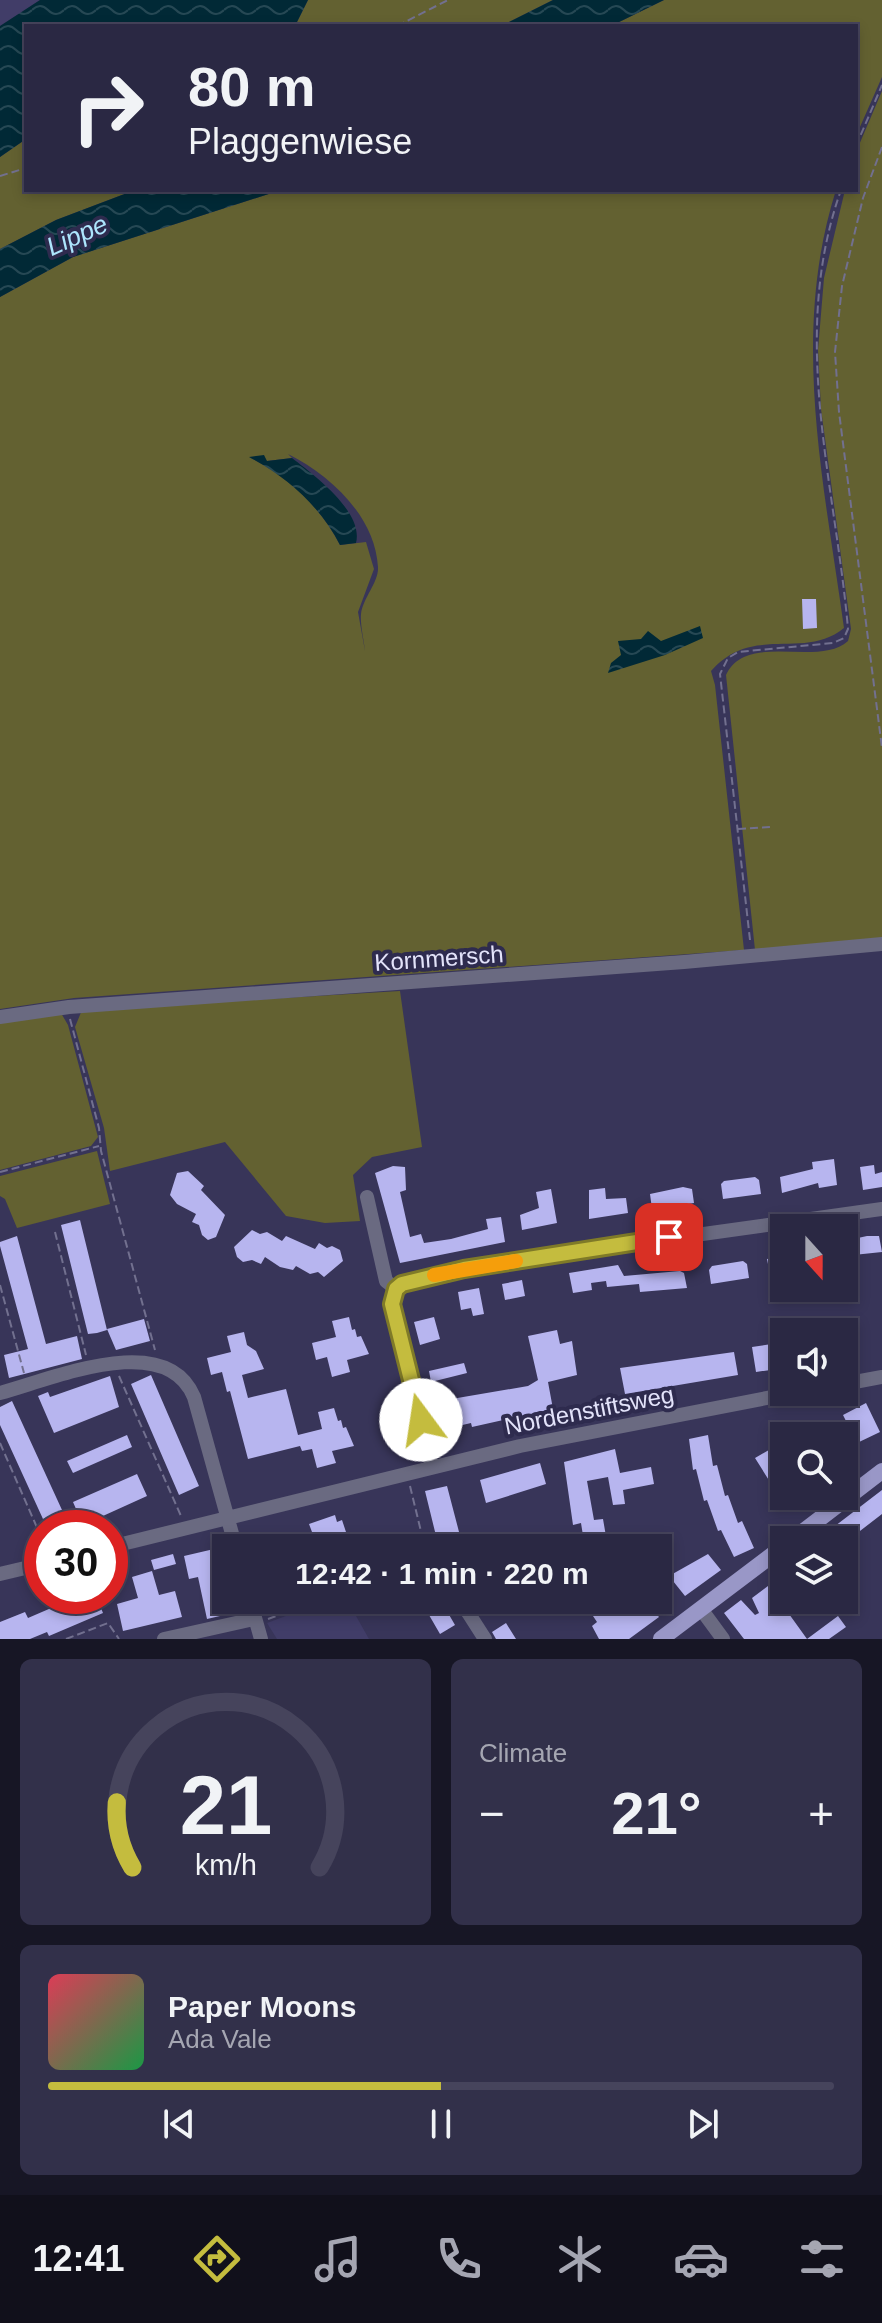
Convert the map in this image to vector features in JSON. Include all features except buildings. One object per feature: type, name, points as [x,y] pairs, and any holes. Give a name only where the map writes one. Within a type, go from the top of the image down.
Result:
[{"type":"main road","points":[[810,1526],[882,1471]]},
{"type":"main road","points":[[661,1639],[770,1557]]},
{"type":"street","name":"Kornmersch","points":[[0,1017],[69,1007],[882,944]]},
{"type":"street","points":[[367,1197],[386,1281],[396,1289]]},
{"type":"street","points":[[432,1467],[392,1304],[396,1289],[412,1279],[882,1209]]},
{"type":"street","points":[[0,1393],[132,1360],[158,1362],[177,1372],[192,1391],[232,1534]]},
{"type":"street","points":[[858,1381],[882,1377]]},
{"type":"street","name":"Nordenstiftsweg","points":[[128,1543],[432,1467],[605,1428],[770,1397]]},
{"type":"street","points":[[0,1574],[24,1568]]},
{"type":"street","points":[[701,1609],[723,1639]]},
{"type":"street","points":[[253,1614],[261,1639]]},
{"type":"street","points":[[469,1614],[485,1639]]},
{"type":"street","points":[[164,1639],[255,1621]]},
{"type":"path","points":[[401,24],[448,0]]},
{"type":"path","points":[[858,141],[882,85]]},
{"type":"path","points":[[882,147],[863,198],[842,286],[835,352],[846,474],[882,748]]},
{"type":"path","points":[[0,176],[24,169]]},
{"type":"path","points":[[752,956],[721,688],[724,664],[738,652],[833,643],[844,638],[848,629],[818,408],[814,351],[824,262],[841,192]]},
{"type":"path","points":[[738,829],[772,827]]},
{"type":"path","points":[[69,1007],[78,1056],[99,1128],[100,1146],[158,1362]]},
{"type":"path","points":[[0,1172],[100,1146]]},
{"type":"path","points":[[55,1232],[90,1370]]},
{"type":"path","points":[[0,1285],[27,1386]]},
{"type":"path","points":[[114,1364],[187,1528]]},
{"type":"path","points":[[0,1443],[29,1510]]},
{"type":"path","points":[[407,1473],[422,1534]]},
{"type":"path","points":[[255,1621],[276,1614]]},
{"type":"path","points":[[66,1639],[108,1623],[119,1639]]},
{"type":"shaded area","points":[[0,0],[40,0],[0,26]]},
{"type":"shaded area","points":[[308,0],[553,0],[505,24],[296,24]]},
{"type":"shaded area","points":[[664,0],[882,0],[882,77],[858,131],[858,24],[615,24]]},
{"type":"shaded area","points":[[882,91],[882,940],[755,950],[726,675],[736,662],[749,655],[819,652],[848,641],[851,629],[821,409],[818,350],[824,278],[845,192],[858,192],[858,147]]},
{"type":"shaded area","points":[[24,140],[24,192],[130,192],[56,220],[0,249],[0,157]]},
{"type":"shaded area","points":[[275,192],[835,192],[822,244],[815,299],[813,354],[821,463],[844,628],[812,642],[744,649],[727,657],[711,671],[744,950],[74,998],[0,1009],[0,297],[73,257]],"holes":[[[288,454],[319,473],[348,499],[369,531],[375,548],[378,573],[361,614],[365,651],[358,612],[374,569],[366,542],[340,545],[323,518],[302,494],[278,474],[251,458],[267,461],[292,458]]]},
{"type":"shaded area","points":[[400,991],[422,1147],[372,1157],[353,1175],[360,1221],[325,1223],[286,1216],[225,1142],[110,1171],[104,1128],[75,1027],[82,1010]]},
{"type":"shaded area","points":[[61,1013],[68,1025],[98,1137],[91,1146],[0,1170],[0,1022]]},
{"type":"shaded area","points":[[97,1151],[110,1204],[17,1228],[5,1199],[0,1196],[0,1176]]},
{"type":"shaded area","points":[[291,1614],[355,1614],[369,1639],[277,1639],[267,1623]]},
{"type":"water","points":[[40,0],[308,0],[296,24],[24,24],[24,140],[0,157],[0,26]]},
{"type":"water","points":[[553,0],[664,0],[615,24],[505,24]]},
{"type":"water","name":"Lippe","points":[[130,192],[275,192],[73,257],[0,297],[0,249],[56,220]]},
{"type":"water","points":[[264,455],[267,461],[292,458],[324,484],[352,519],[356,543],[340,545],[323,518],[301,494],[249,457]]},
{"type":"water","points":[[700,626],[703,638],[665,655],[608,673],[611,663],[621,655],[618,641],[641,639],[648,631],[661,641]]},
{"type":"slow traffic","points":[[434,1275],[516,1261]]},
{"type":"route","points":[[421,1420],[392,1304],[396,1289],[402,1284],[412,1279],[464,1269],[669,1237]]}]
